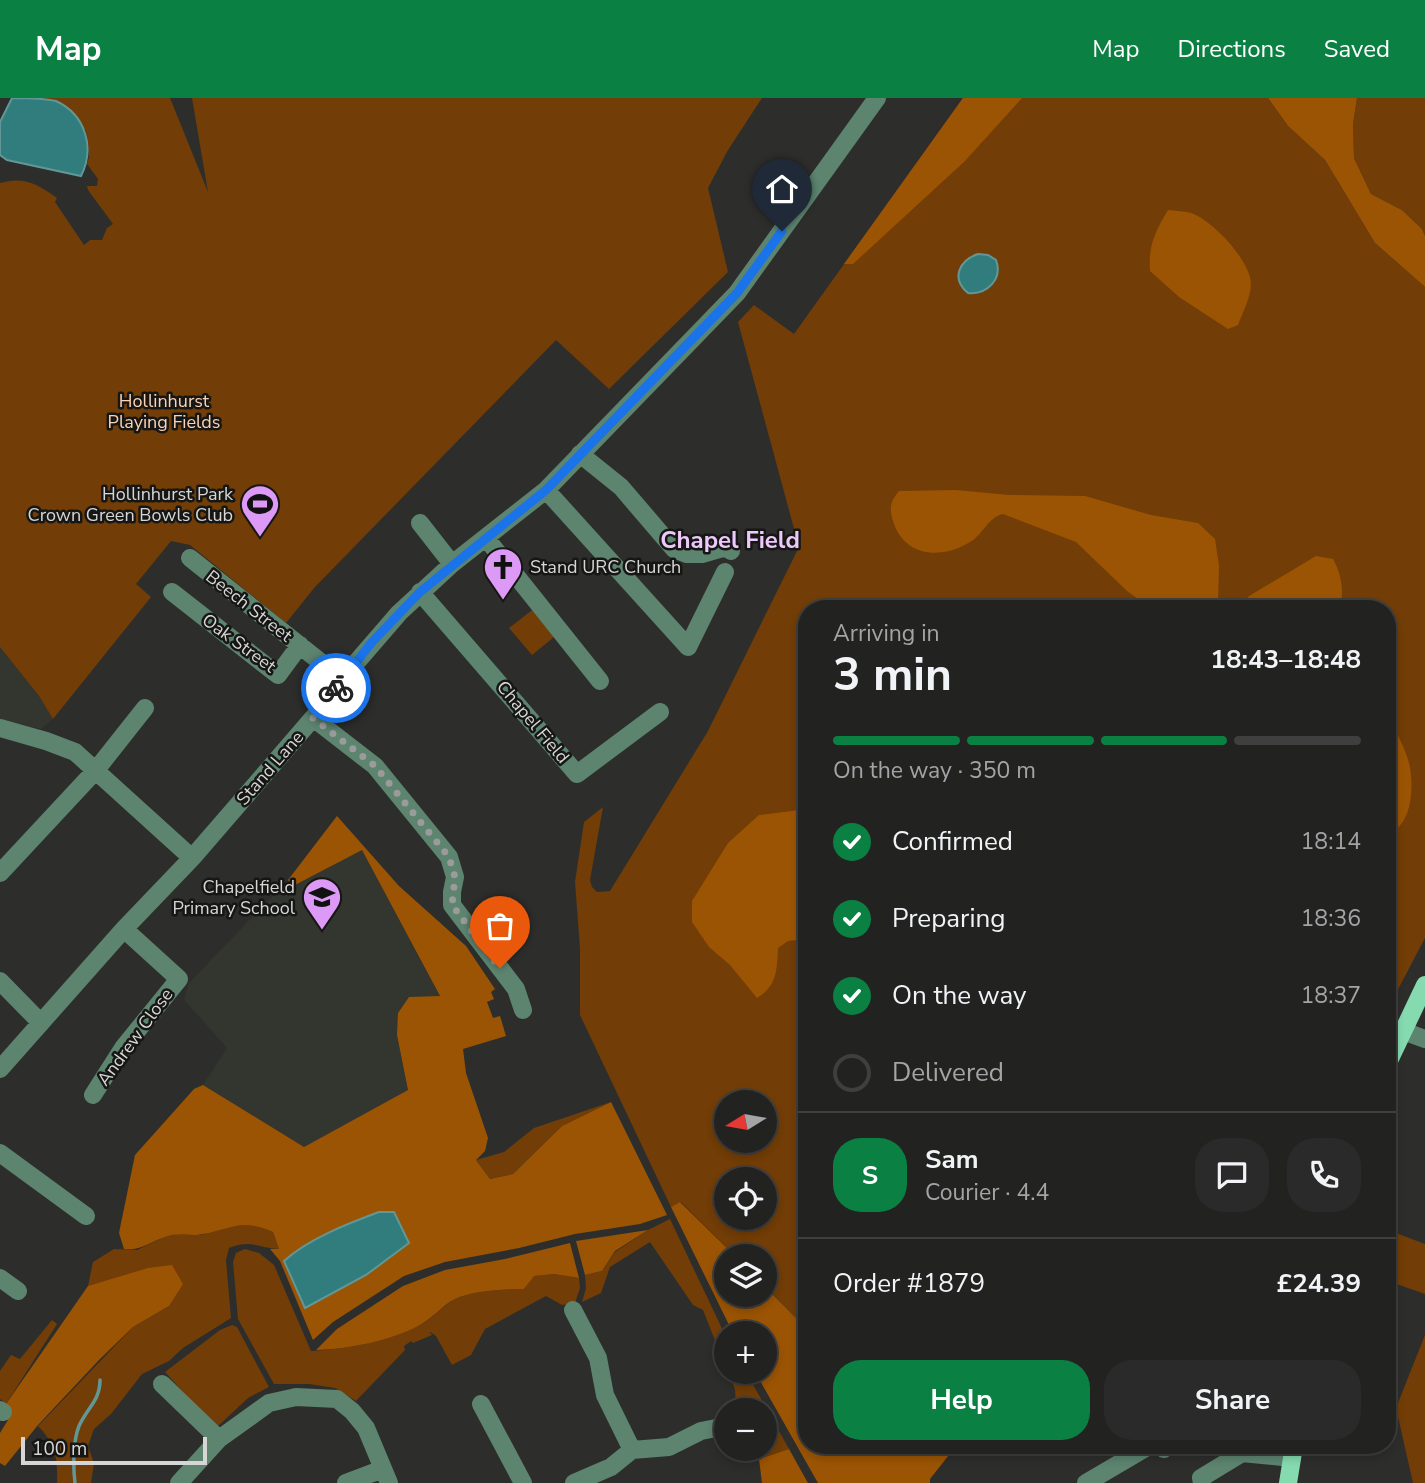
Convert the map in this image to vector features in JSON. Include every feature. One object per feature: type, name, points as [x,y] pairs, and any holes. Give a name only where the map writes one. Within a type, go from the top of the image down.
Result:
[{"type":"main road","points":[[1396,1046],[1425,985]]},
{"type":"main road","points":[[1289,1483],[1293,1454]]},
{"type":"street","name":"Stand Lane","points":[[0,1069],[124,929],[192,858],[313,718],[372,642],[420,592],[452,564],[546,490],[737,293],[877,98]]},
{"type":"street","points":[[580,454],[621,487],[674,549],[687,554],[702,554],[726,547],[732,551]]},
{"type":"street","points":[[546,490],[688,647],[725,572]]},
{"type":"street","points":[[420,523],[452,564]]},
{"type":"street","points":[[486,538],[600,681]]},
{"type":"street","name":"Beech Street","points":[[190,558],[342,678]]},
{"type":"street","name":"Oak Street","points":[[172,592],[278,675],[300,645]]},
{"type":"street","name":"Chapel Field","points":[[420,592],[577,774],[660,712]]},
{"type":"street","points":[[0,873],[96,770],[145,708]]},
{"type":"street","points":[[313,718],[375,766],[449,857],[455,877],[452,905],[516,989],[523,1010]]},
{"type":"street","points":[[0,728],[75,752],[192,858]]},
{"type":"street","name":"Andrew Close","points":[[93,1095],[124,1048],[178,979],[124,929]]},
{"type":"street","points":[[0,981],[41,1023]]},
{"type":"street","points":[[1403,1031],[1425,1039]]},
{"type":"street","points":[[0,1153],[86,1216]]},
{"type":"street","points":[[0,1278],[18,1291]]},
{"type":"street","points":[[573,1310],[598,1358],[605,1395],[632,1450]]},
{"type":"street","points":[[162,1384],[219,1439]]},
{"type":"street","points":[[179,1483],[219,1439],[269,1403],[296,1397],[337,1399],[352,1411],[366,1428],[386,1476],[346,1483]]},
{"type":"street","points":[[481,1404],[523,1483]]},
{"type":"street","points":[[574,1483],[611,1467],[632,1450],[669,1447],[701,1431],[714,1428]]},
{"type":"street","points":[[1086,1483],[1144,1454]]},
{"type":"street","points":[[1202,1483],[1201,1478],[1240,1454]]},
{"type":"shaded area","points":[[963,98],[1022,98],[965,161],[853,264],[844,264]]},
{"type":"shaded area","points":[[1268,98],[1357,98],[1353,124],[1354,158],[1371,194],[1402,210],[1422,229],[1425,236],[1425,287],[1375,243],[1325,160],[1288,126]]},
{"type":"shaded area","points":[[1168,210],[1188,212],[1208,223],[1234,249],[1247,268],[1251,289],[1238,325],[1228,329],[1179,297],[1150,271],[1153,239]]},
{"type":"shaded area","points":[[956,490],[1009,495],[1085,496],[1151,515],[1198,523],[1215,539],[1219,566],[1218,600],[1140,600],[1076,542],[1003,514],[993,519],[979,535],[959,548],[936,553],[925,552],[906,542],[898,533],[891,505],[899,491]]},
{"type":"shaded area","points":[[1316,556],[1333,559],[1341,583],[1342,596],[1341,600],[1245,600]]},
{"type":"shaded area","points":[[0,647],[39,696],[53,719],[41,729],[0,719]]},
{"type":"shaded area","points":[[1396,732],[1409,763],[1411,781],[1408,811],[1396,828]]},
{"type":"shaded area","points":[[798,810],[798,940],[788,941],[778,948],[772,983],[757,998],[730,965],[709,947],[692,922],[692,901],[728,843],[759,815]]},
{"type":"shaded area","name":"Chapelfield Primary School","points":[[337,816],[362,850],[440,997],[397,1035],[408,1090],[304,1147],[203,1085],[227,1048],[184,1000],[189,983],[288,880]]},
{"type":"shaded area","points":[[337,816],[399,886],[466,946],[495,989],[491,992],[494,999],[487,1002],[493,1018],[500,1016],[506,1036],[463,1049],[466,1073],[488,1138],[485,1151],[476,1160],[490,1179],[513,1174],[562,1126],[611,1102],[667,1215],[640,1224],[575,1234],[445,1262],[404,1276],[333,1322],[313,1340],[280,1261],[270,1249],[279,1249],[273,1232],[245,1225],[198,1235],[171,1235],[140,1247],[124,1249],[119,1233],[135,1155],[194,1089],[203,1085],[304,1147],[408,1090],[397,1035],[398,1013],[409,997],[440,996],[362,850],[293,886],[288,880]],"holes":[[[380,1212],[293,1279],[284,1261],[294,1253],[329,1232]]]},
{"type":"shaded area","points":[[680,1202],[723,1244],[714,1244],[714,1294],[671,1207]]},
{"type":"shaded area","points":[[648,1230],[615,1251],[602,1271],[585,1275],[576,1241]]},
{"type":"shaded area","points":[[570,1243],[579,1278],[554,1274],[534,1276],[524,1289],[480,1292],[455,1299],[425,1322],[396,1336],[356,1346],[316,1350],[337,1329],[403,1286],[445,1270]]},
{"type":"shaded area","points":[[172,1265],[183,1284],[169,1306],[133,1327],[38,1425],[5,1466],[0,1463],[0,1433],[8,1420],[6,1404],[88,1286],[148,1268]]},
{"type":"shaded area","points":[[777,1299],[798,1320],[798,1448],[777,1411],[777,1398],[770,1398],[762,1384],[777,1384],[777,1321],[727,1321],[720,1307],[777,1307]]},
{"type":"shaded area","points":[[789,1449],[808,1483],[762,1483],[759,1461],[777,1461],[777,1453]]},
{"type":"shaded area","points":[[802,1454],[950,1454],[930,1479],[930,1483],[818,1483]]},
{"type":"green space","name":"Hollinhurst Playing Fields","points":[[43,98],[170,98],[208,192],[192,98],[762,98],[728,150],[708,188],[728,272],[609,389],[556,340],[315,587],[286,623],[190,545],[171,541],[136,584],[151,597],[53,719],[39,696],[0,647],[0,183],[23,181],[57,198],[55,202],[84,245],[90,240],[102,240],[107,228],[113,224],[88,190],[87,186],[97,186],[98,179],[87,164],[89,157],[86,131]]},
{"type":"green space","points":[[963,98],[1268,98],[1288,126],[1325,160],[1375,243],[1425,287],[1425,938],[1396,993],[1396,600],[798,600],[798,1320],[777,1299],[777,1244],[723,1244],[681,1202],[671,1207],[580,1015],[580,948],[575,882],[584,822],[603,807],[590,880],[597,892],[610,891],[708,731],[799,547],[738,322],[754,305],[794,334]]},
{"type":"green space","points":[[1357,98],[1425,98],[1425,236],[1422,229],[1402,210],[1371,194],[1354,158],[1353,124]]},
{"type":"green space","points":[[536,607],[554,637],[532,655],[509,628]]},
{"type":"green space","points":[[611,1102],[562,1126],[513,1174],[490,1179],[476,1160],[504,1152],[534,1128]]},
{"type":"green space","points":[[670,1219],[718,1321],[714,1321],[714,1338],[703,1310],[693,1305],[650,1242],[610,1267],[601,1293],[582,1302],[586,1288],[585,1275],[602,1271],[615,1252]]},
{"type":"green space","points":[[254,1224],[273,1232],[279,1249],[249,1244],[229,1248],[226,1260],[231,1318],[183,1348],[169,1361],[142,1374],[111,1414],[94,1429],[88,1446],[94,1463],[91,1483],[57,1483],[54,1452],[38,1426],[133,1327],[169,1306],[107,1281],[88,1286],[93,1262],[114,1249],[137,1250],[164,1237],[184,1232],[201,1235],[229,1226]]},
{"type":"green space","points":[[1396,1233],[1425,1244],[1425,1294],[1396,1284]]},
{"type":"green space","points":[[245,1249],[259,1253],[274,1265],[311,1351],[353,1346],[394,1336],[425,1322],[455,1299],[480,1292],[524,1289],[533,1276],[554,1274],[579,1278],[580,1288],[575,1303],[562,1305],[546,1296],[485,1329],[471,1355],[452,1365],[436,1336],[429,1331],[432,1335],[404,1346],[405,1350],[356,1401],[335,1388],[309,1384],[274,1384],[238,1319],[233,1262],[236,1253]]},
{"type":"green space","points":[[52,1320],[57,1324],[6,1404],[0,1399],[0,1371],[11,1355],[20,1359]]},
{"type":"green space","points":[[232,1325],[237,1327],[269,1387],[248,1398],[216,1428],[165,1372],[220,1330]]},
{"type":"green space","points":[[1425,1335],[1425,1483],[1413,1483],[1396,1408]]},
{"type":"green space","points":[[733,1384],[753,1384],[761,1398],[735,1398]]},
{"type":"green space","points":[[777,1428],[789,1449],[777,1453]]},
{"type":"water","points":[[12,98],[56,101],[75,115],[85,133],[87,144],[81,176],[7,160],[0,155],[0,122]]},
{"type":"water","points":[[978,254],[988,255],[996,260],[997,273],[987,288],[968,293],[959,281],[960,270],[966,261]]},
{"type":"water","points":[[379,1212],[394,1212],[409,1243],[366,1275],[305,1308],[284,1261],[317,1239]]},
{"type":"waterway","points":[[75,1483],[74,1454],[77,1432],[95,1399],[100,1380]]},
{"type":"way so far","points":[[336,688],[313,718],[375,766],[449,857],[455,877],[452,905],[500,968]]},
{"type":"place","name":"Hollinhurst Park Crown Green Bowls Club","points":[[260,538]]},
{"type":"place","name":"Stand URC Church","points":[[503,601]]},
{"type":"place","name":"Chapelfield Primary School","points":[[322,931]]},
{"type":"district","name":"Chapel Field","points":[[730,540]]},
{"type":"route","points":[[336,688],[372,642],[420,592],[546,490],[737,293],[782,231]]}]
